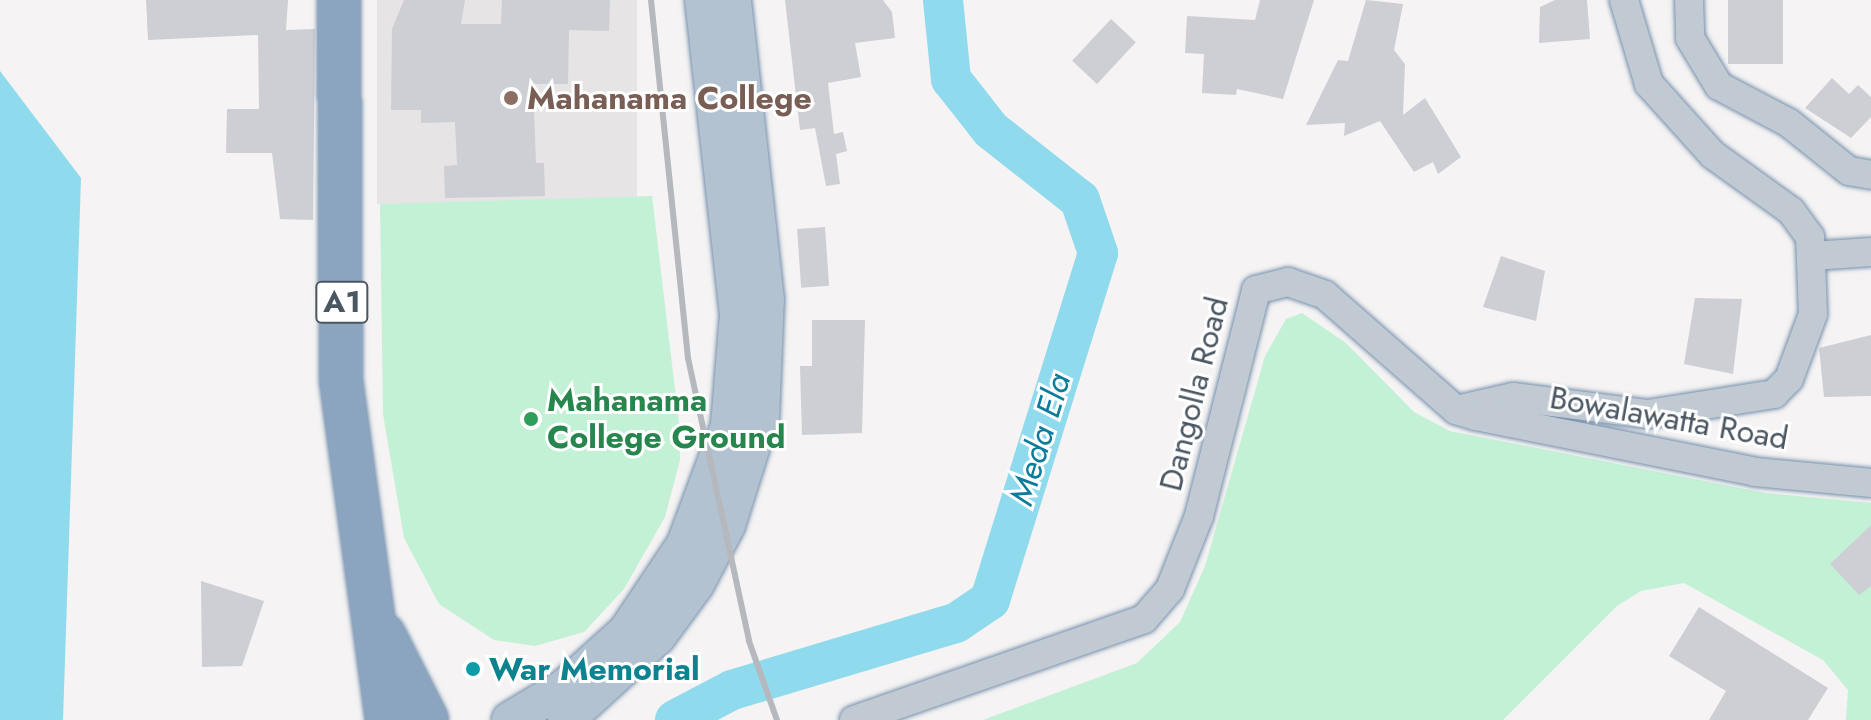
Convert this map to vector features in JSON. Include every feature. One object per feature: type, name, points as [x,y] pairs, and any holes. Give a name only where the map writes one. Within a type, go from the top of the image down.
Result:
[{"type":"highway","name":"A1","points":[[339,0],[341,380],[367,601],[387,720]]},
{"type":"highway","name":"A1","points":[[367,601],[427,720]]},
{"type":"main road","points":[[510,720],[564,688],[627,631],[685,544],[729,426],[738,315],[703,0]]},
{"type":"main road","points":[[566,720],[621,674],[688,596],[727,525],[758,429],[766,300],[733,0]]},
{"type":"street","points":[[1689,0],[1690,38],[1719,86],[1789,123],[1849,171],[1871,175]]},
{"type":"street","points":[[1456,410],[1513,397],[1648,414],[1774,394],[1789,379],[1813,314],[1810,237],[1791,211],[1713,155],[1649,84],[1631,5]]},
{"type":"street","points":[[1812,256],[1871,252]]},
{"type":"street","name":"Dangolla Road","points":[[854,720],[1144,619],[1170,589],[1199,516],[1256,290],[1288,282],[1325,295],[1456,410]]},
{"type":"street","name":"Bowalawatta Road","points":[[1456,410],[1755,472],[1871,483]]},
{"type":"shaded area","name":"Mahanama College","points":[[377,0],[637,0],[637,204],[377,204]]},
{"type":"green space","name":"Mahanama College Ground","points":[[652,196],[679,423],[680,460],[665,517],[624,589],[584,632],[535,646],[494,640],[439,604],[404,538],[383,414],[380,204]]},
{"type":"green space","points":[[1302,313],[1346,343],[1414,412],[1450,431],[1765,493],[1871,503],[1871,720],[1846,720],[1848,690],[1823,660],[1684,583],[1641,591],[1617,606],[1503,720],[983,720],[1137,663],[1180,622],[1205,566],[1265,356],[1286,319]]},
{"type":"water","points":[[0,71],[81,178],[63,720],[0,720]]},
{"type":"building","points":[[146,0],[288,0],[286,30],[315,29],[313,220],[280,219],[272,153],[226,153],[227,109],[259,109],[258,35],[148,40]]},
{"type":"building","points":[[404,0],[465,0],[461,24],[501,24],[502,0],[610,0],[609,31],[569,30],[568,84],[533,84],[536,163],[544,163],[545,196],[445,198],[444,166],[457,165],[455,122],[421,123],[421,110],[391,110],[392,29]]},
{"type":"building","points":[[785,0],[883,0],[892,12],[895,38],[855,43],[861,77],[828,83],[834,134],[843,132],[847,151],[836,154],[840,184],[826,186],[815,128],[800,130]]},
{"type":"building","points":[[1260,0],[1314,0],[1283,99],[1237,89],[1236,95],[1202,93],[1204,54],[1185,53],[1187,16],[1255,20]]},
{"type":"building","points":[[1366,0],[1403,4],[1394,50],[1405,64],[1403,115],[1425,98],[1461,157],[1438,174],[1433,162],[1414,172],[1380,121],[1344,136],[1345,123],[1306,125],[1338,60],[1348,61]]},
{"type":"building","points":[[1555,0],[1587,0],[1590,39],[1539,43],[1540,7]]},
{"type":"building","points":[[1728,0],[1783,0],[1783,64],[1728,64]]},
{"type":"building","points":[[1111,19],[1136,42],[1097,84],[1072,61]]},
{"type":"building","points":[[1832,78],[1849,94],[1858,85],[1871,97],[1871,117],[1851,138],[1805,108]]},
{"type":"building","points":[[825,227],[829,286],[801,288],[797,229]]},
{"type":"building","points":[[1501,256],[1545,271],[1536,321],[1483,307]]},
{"type":"building","points":[[1695,298],[1742,299],[1733,374],[1684,364]]},
{"type":"building","points":[[812,320],[865,320],[862,433],[802,435],[800,366],[812,366]]},
{"type":"building","points":[[1871,335],[1871,396],[1824,397],[1819,348]]},
{"type":"building","points":[[1871,525],[1871,586],[1859,595],[1830,564]]},
{"type":"building","points":[[201,581],[264,601],[242,666],[202,667]]},
{"type":"building","points":[[1699,607],[1828,688],[1808,720],[1709,720],[1726,691],[1669,656]]},
{"type":"waterway","name":"Meda Ela","points":[[675,720],[732,690],[956,623],[990,600],[1098,253],[1080,200],[991,130],[951,79],[943,0]]},
{"type":"railway","points":[[651,0],[688,358],[749,641],[777,720]]},
{"type":"place","name":"Mahanama College","points":[[511,98]]},
{"type":"place","name":"Mahanama College Ground","points":[[531,419]]},
{"type":"place","name":"War Memorial","points":[[473,669]]}]
